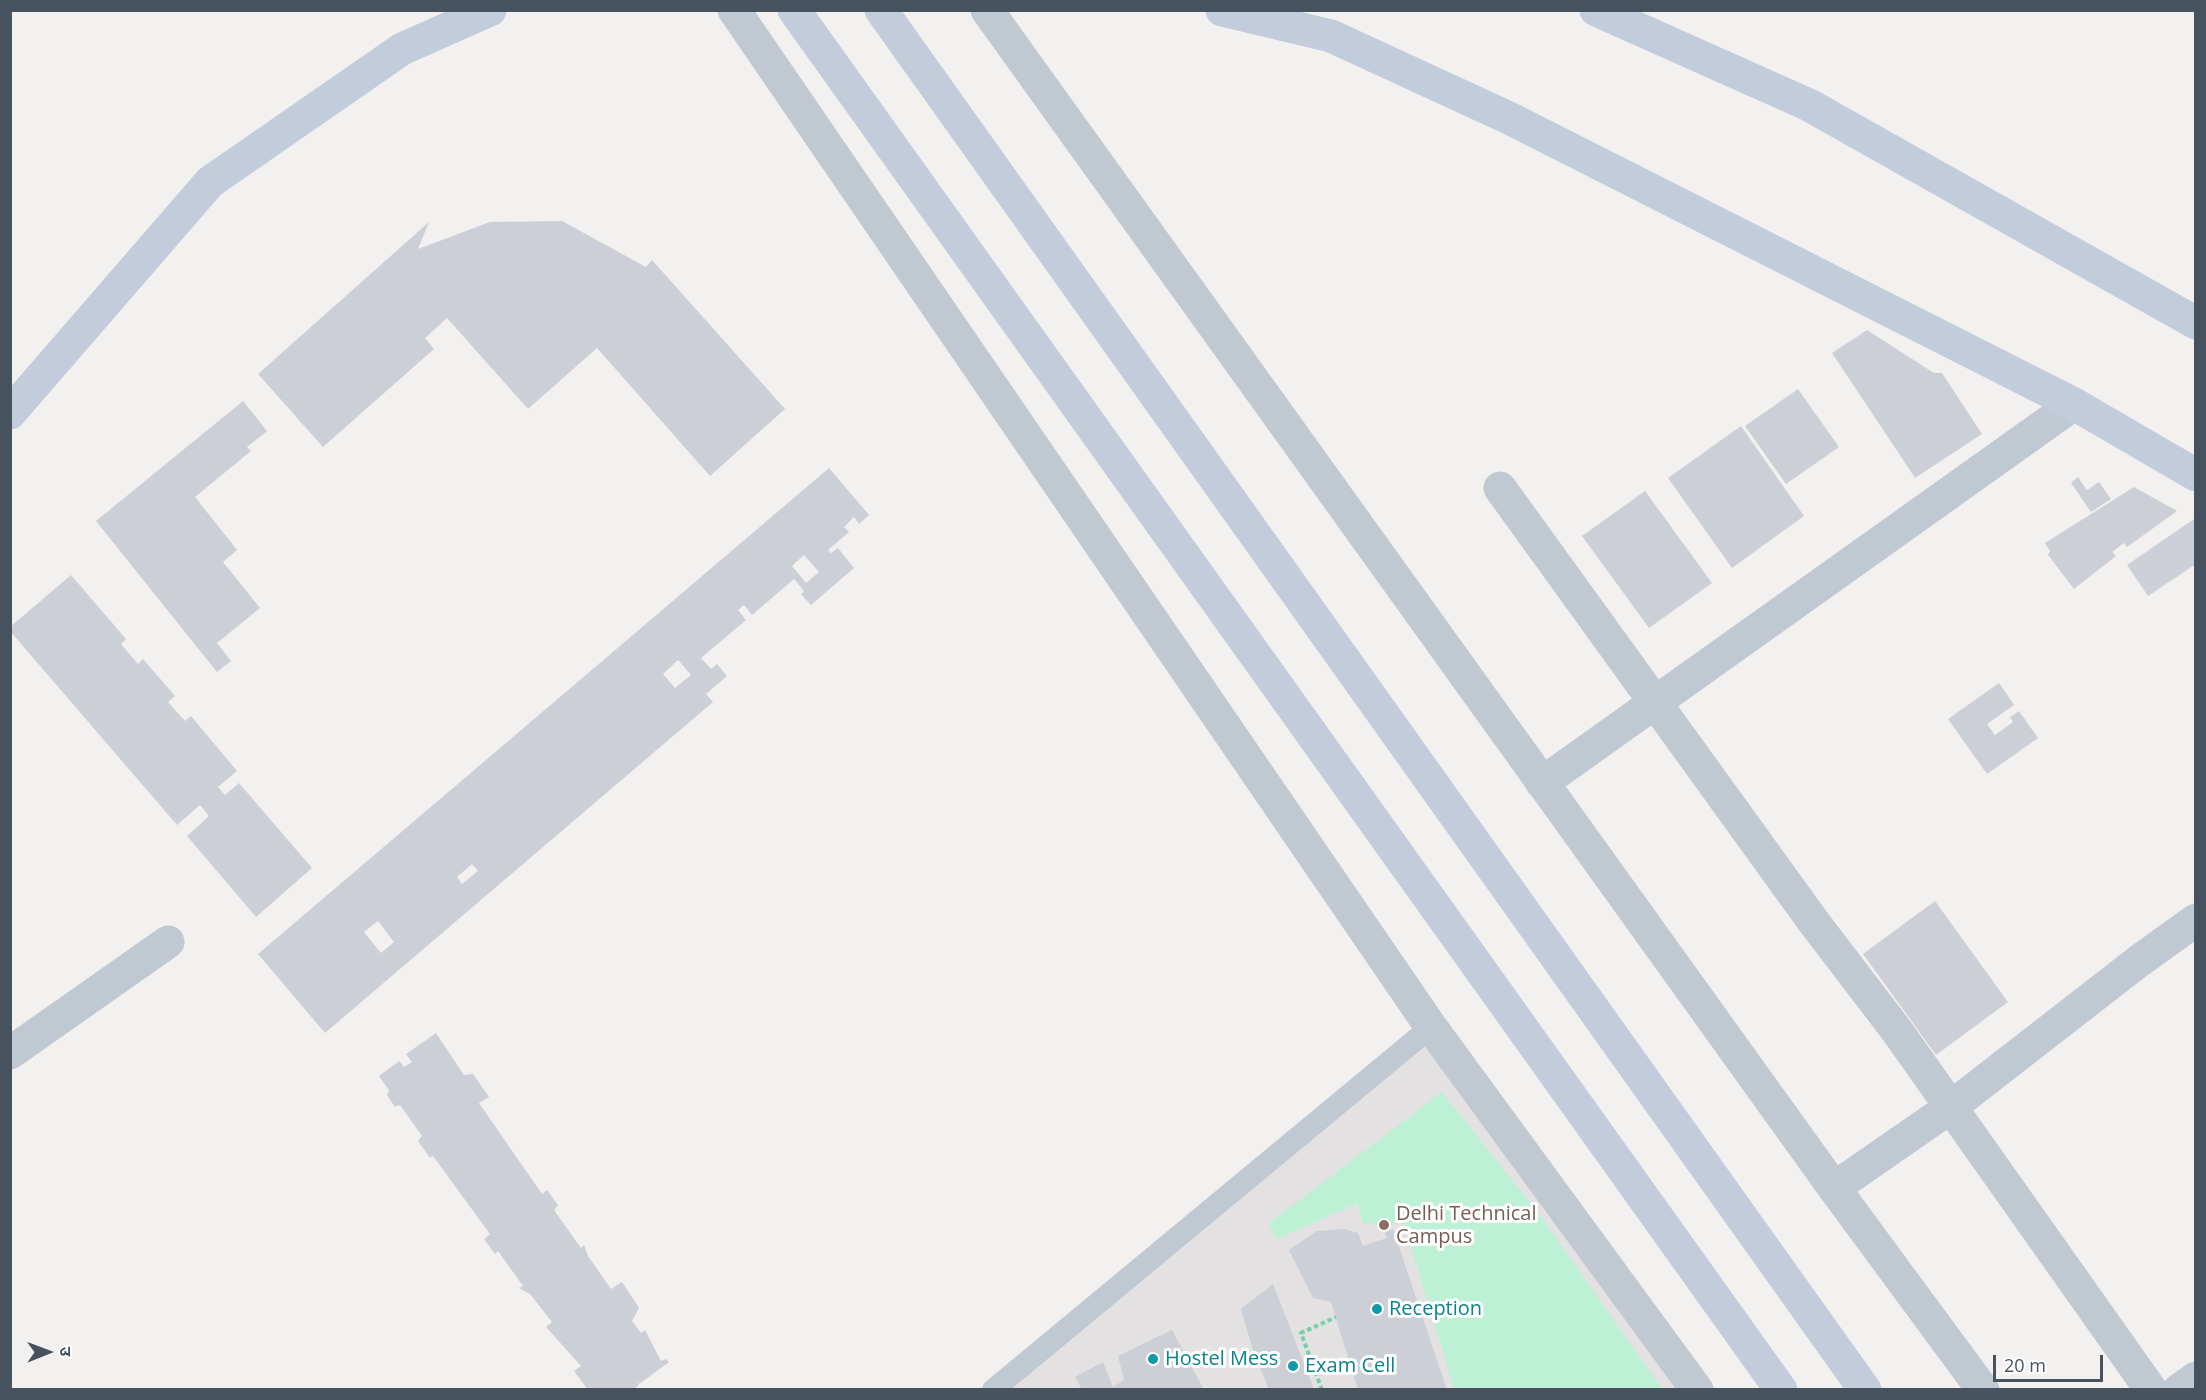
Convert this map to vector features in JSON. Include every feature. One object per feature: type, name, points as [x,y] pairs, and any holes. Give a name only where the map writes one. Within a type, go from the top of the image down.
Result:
[{"type":"street","points":[[10,412],[210,182],[402,49],[490,10]]},
{"type":"street","points":[[734,10],[1431,1027],[1697,1389]]},
{"type":"street","points":[[794,10],[1781,1389]]},
{"type":"street","points":[[881,10],[1865,1389]]},
{"type":"street","points":[[987,10],[1834,1188],[1983,1389]]},
{"type":"street","points":[[1222,10],[1331,36],[1498,113],[2074,404],[2196,475]]},
{"type":"street","points":[[1596,10],[1809,105],[2196,323]]},
{"type":"street","points":[[1542,783],[2074,404]]},
{"type":"street","points":[[1500,488],[1951,1107],[2151,1389]]},
{"type":"street","points":[[1834,1188],[1951,1107],[2139,961],[2196,920]]},
{"type":"street","points":[[10,1053],[168,942]]},
{"type":"street","points":[[2179,1389],[2196,1378]]},
{"type":"lane","points":[[993,1389],[1431,1027]]},
{"type":"path","points":[[1322,1389],[1301,1333],[1336,1317]]},
{"type":"shaded area","name":"Delhi Technical Campus","points":[[1431,1027],[1697,1390],[993,1390]]},
{"type":"green space","points":[[1442,1092],[1542,1218],[1662,1389],[1454,1389],[1404,1224],[1363,1224],[1357,1203],[1277,1239],[1268,1224]]},
{"type":"building","points":[[562,221],[646,267],[652,260],[785,409],[710,476],[597,348],[528,409],[447,318],[425,338],[434,349],[323,447],[258,374],[429,222],[418,249],[490,222]]},
{"type":"building","points":[[1867,330],[1934,373],[1942,373],[1982,434],[1915,478],[1832,353]]},
{"type":"building","points":[[1798,389],[1839,447],[1786,484],[1745,426]]},
{"type":"building","points":[[243,401],[267,431],[247,447],[251,451],[195,497],[237,550],[223,562],[260,608],[217,643],[231,661],[217,672],[96,521]]},
{"type":"building","points":[[1741,426],[1804,516],[1732,568],[1668,478]]},
{"type":"building","points":[[829,468],[869,515],[859,524],[854,517],[844,527],[849,532],[828,550],[831,553],[838,548],[854,568],[811,605],[801,594],[804,591],[794,579],[752,615],[744,605],[738,610],[746,620],[701,658],[711,669],[717,664],[727,676],[706,694],[713,702],[325,1033],[258,954]],"holes":[[[804,555],[819,572],[806,583],[792,566]],[[678,660],[691,675],[675,688],[663,674]],[[472,864],[478,871],[462,884],[457,877]],[[378,921],[394,942],[381,953],[364,932]]]},
{"type":"building","points":[[2078,477],[2087,490],[2099,482],[2111,499],[2091,512],[2071,483]]},
{"type":"building","points":[[2134,487],[2177,511],[2127,547],[2124,543],[2112,552],[2116,556],[2074,589],[2048,555],[2050,551],[2045,543]]},
{"type":"building","points":[[1645,491],[1712,583],[1649,628],[1582,536]]},
{"type":"building","points":[[2194,519],[2196,564],[2148,596],[2127,565]]},
{"type":"building","points":[[71,575],[126,639],[121,644],[138,664],[143,659],[175,696],[168,702],[185,721],[191,716],[237,771],[218,787],[225,795],[239,783],[312,868],[256,917],[187,836],[209,816],[200,805],[177,825],[10,631],[10,627]]},
{"type":"building","points":[[1999,683],[2014,705],[1987,724],[1995,735],[2013,722],[2010,717],[2019,711],[2038,738],[1987,774],[1948,719]]},
{"type":"building","points":[[1935,901],[2008,1002],[1936,1055],[1863,954]]},
{"type":"building","points":[[436,1033],[464,1075],[473,1074],[489,1097],[479,1103],[542,1194],[547,1190],[558,1205],[554,1210],[581,1248],[584,1245],[588,1256],[611,1289],[622,1282],[639,1308],[632,1321],[641,1333],[645,1330],[661,1361],[666,1359],[669,1362],[639,1384],[633,1378],[639,1385],[633,1390],[588,1390],[574,1371],[581,1366],[546,1327],[552,1322],[530,1294],[519,1288],[523,1286],[498,1251],[495,1254],[484,1239],[490,1234],[433,1156],[430,1158],[418,1141],[422,1136],[400,1105],[395,1107],[387,1095],[389,1090],[379,1076],[399,1061],[404,1067],[412,1062],[406,1054]]},
{"type":"building","name":"Reception","points":[[1345,1229],[1358,1233],[1363,1246],[1387,1238],[1385,1232],[1393,1229],[1447,1390],[1358,1390],[1331,1302],[1313,1298],[1289,1250],[1317,1231]]},
{"type":"building","points":[[1273,1284],[1314,1389],[1312,1390],[1269,1390],[1252,1347],[1241,1309]]},
{"type":"building","name":"Hostel Mess","points":[[1172,1330],[1204,1390],[1082,1390],[1075,1377],[1103,1362],[1113,1387],[1124,1380],[1118,1356]]},
{"type":"place","name":"Delhi Technical Campus","points":[[1384,1225]]},
{"type":"place","name":"Reception","points":[[1377,1309]]},
{"type":"place","name":"Hostel Mess","points":[[1153,1359]]},
{"type":"place","name":"Exam Cell","points":[[1293,1366]]}]
